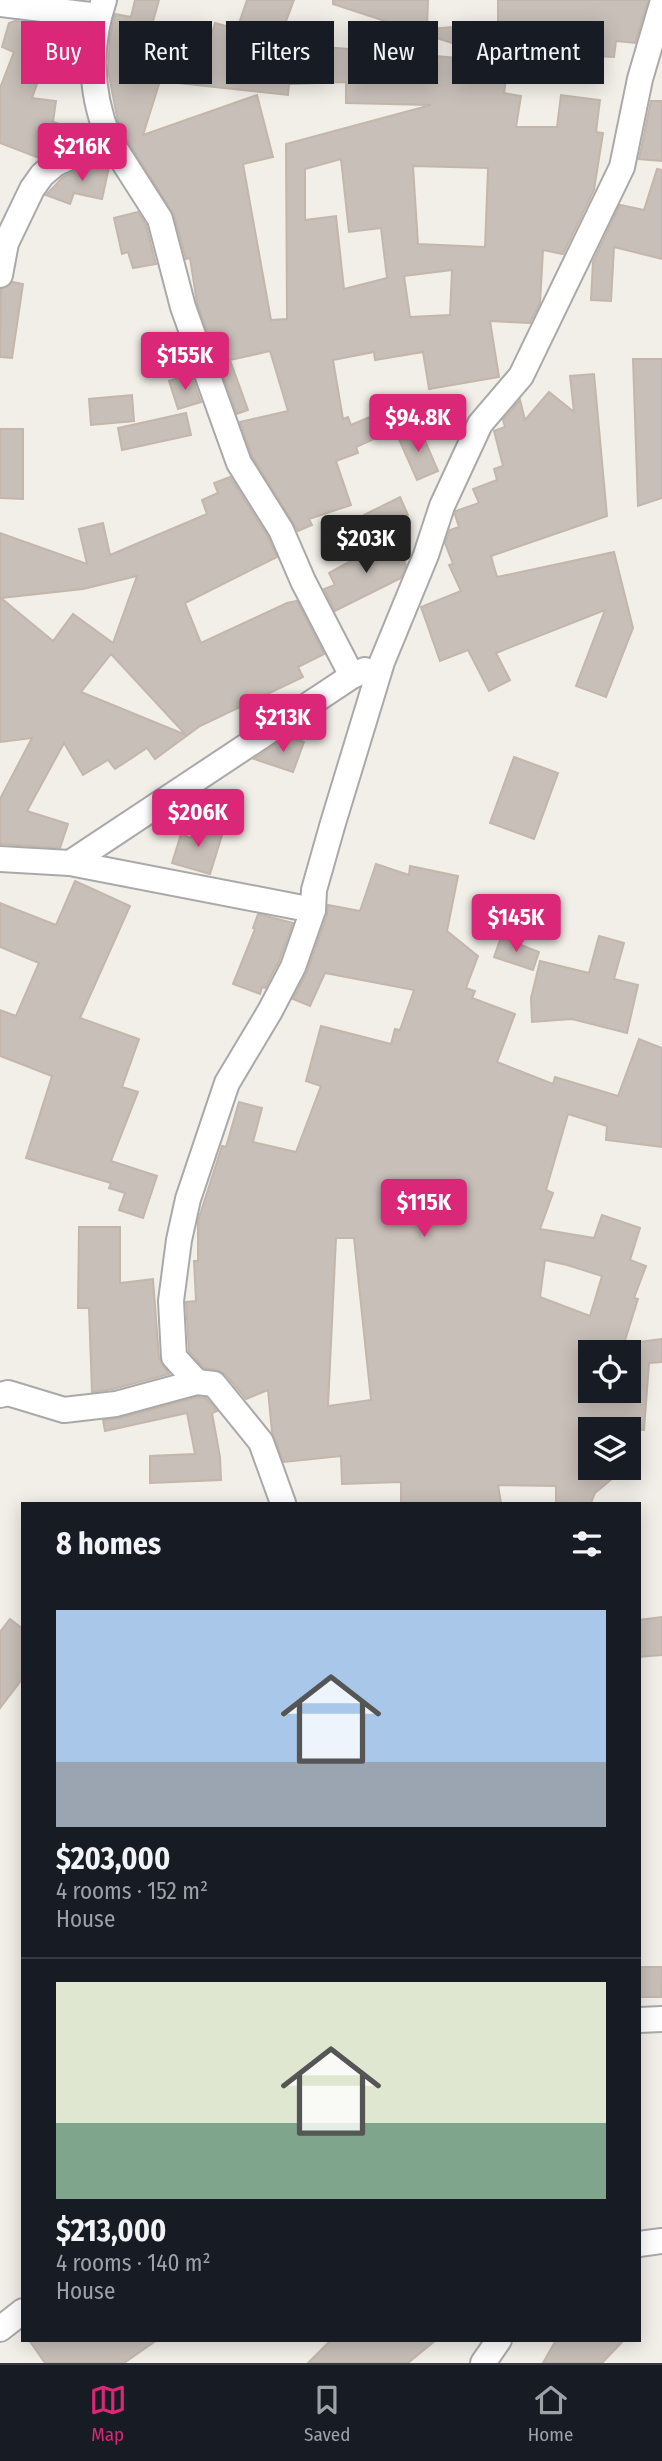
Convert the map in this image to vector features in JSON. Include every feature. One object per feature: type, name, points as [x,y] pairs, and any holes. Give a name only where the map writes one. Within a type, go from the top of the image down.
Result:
[{"type":"street","points":[[0,4],[101,8],[92,70],[99,113],[109,139],[159,219],[183,307],[239,463],[281,530],[303,581],[352,676]]},
{"type":"street","points":[[197,1382],[174,1357],[171,1301],[179,1240],[188,1199],[227,1083],[293,967],[313,910],[314,890],[382,662],[426,555],[442,506],[480,424],[521,376],[622,167],[640,79],[662,4]]},
{"type":"street","points":[[0,275],[6,243],[42,175],[55,164],[109,139]]},
{"type":"street","points":[[70,863],[352,676],[382,662]]},
{"type":"street","points":[[0,859],[70,863],[313,910]]},
{"type":"street","points":[[0,1395],[8,1393],[64,1410],[116,1404],[197,1382],[214,1384],[261,1442],[283,1502]]},
{"type":"street","points":[[641,2020],[662,2019]]},
{"type":"street","points":[[641,2244],[662,2241]]},
{"type":"street","points":[[0,2329],[21,2313]]},
{"type":"building","points":[[135,0],[159,0],[153,21],[119,21],[119,84],[159,84],[143,135],[257,95],[273,157],[243,164],[271,320],[287,319],[286,144],[431,105],[346,103],[346,82],[334,82],[334,48],[348,49],[348,84],[438,84],[438,56],[452,57],[452,84],[505,84],[504,93],[521,96],[516,127],[557,127],[561,95],[600,100],[596,132],[603,133],[594,190],[563,254],[543,250],[540,303],[530,323],[490,321],[499,377],[429,389],[423,352],[375,360],[374,352],[333,360],[343,419],[348,417],[351,425],[379,413],[387,433],[356,447],[358,453],[336,461],[351,505],[309,519],[312,525],[298,531],[252,456],[240,422],[288,411],[270,351],[230,360],[248,410],[237,414],[197,303],[190,258],[186,259],[174,215],[122,132],[117,117],[108,70],[115,14],[131,17]],"holes":[[[341,159],[349,232],[381,228],[387,278],[344,289],[336,216],[305,220],[305,169]],[[413,166],[488,168],[485,247],[418,244]],[[452,270],[450,315],[410,317],[404,276]]]},
{"type":"building","points":[[247,0],[294,0],[286,21],[240,21]]},
{"type":"building","points":[[333,0],[428,0],[427,21],[385,21],[333,4]]},
{"type":"building","points":[[498,0],[648,0],[635,43],[616,41],[614,57],[604,56],[604,21],[498,21]]},
{"type":"building","points":[[21,22],[21,84],[37,84],[32,98],[56,101],[53,122],[69,127],[64,143],[39,158],[0,143],[0,88],[14,52],[2,47],[9,23]]},
{"type":"building","points":[[215,23],[226,26],[226,84],[289,84],[288,95],[187,84],[212,84],[212,33]]},
{"type":"building","points":[[452,27],[452,43],[438,38],[438,28]]},
{"type":"building","points":[[651,101],[662,101],[662,161],[639,159]]},
{"type":"building","points":[[101,159],[105,160],[109,167],[102,199],[74,193],[70,204],[46,195],[63,177]]},
{"type":"building","points":[[657,169],[662,170],[662,259],[614,247],[611,301],[591,300],[593,262],[620,205],[644,210]]},
{"type":"building","points":[[138,212],[146,225],[156,264],[133,268],[128,252],[122,254],[114,218]]},
{"type":"building","points":[[13,282],[23,284],[12,358],[0,357],[1,289]]},
{"type":"building","points":[[633,359],[662,359],[662,498],[638,506]]},
{"type":"building","points":[[191,374],[201,402],[178,409],[169,381]]},
{"type":"building","points":[[594,374],[607,516],[491,556],[497,577],[614,552],[633,628],[606,697],[576,686],[605,610],[496,653],[510,680],[489,691],[468,650],[440,661],[421,607],[461,591],[449,565],[453,564],[445,543],[450,530],[459,527],[456,511],[479,503],[473,489],[497,480],[494,469],[503,466],[494,431],[505,427],[503,420],[520,400],[525,420],[549,392],[574,412],[570,376]]},
{"type":"building","points":[[132,395],[134,421],[91,425],[89,399]]},
{"type":"building","points":[[186,413],[191,435],[122,450],[118,428]]},
{"type":"building","points":[[419,427],[438,471],[417,480],[398,437]]},
{"type":"building","points":[[0,429],[23,429],[23,499],[0,498]]},
{"type":"building","points":[[230,477],[268,537],[277,557],[185,603],[201,643],[287,603],[297,601],[324,654],[298,667],[303,677],[200,726],[155,759],[147,748],[115,769],[108,760],[83,775],[64,743],[27,811],[68,824],[60,848],[0,844],[0,799],[32,738],[0,742],[0,533],[87,564],[79,529],[103,523],[110,555],[207,514],[202,500],[218,493],[214,483]],"holes":[[[137,576],[113,643],[73,614],[53,641],[1,598],[83,589]],[[111,654],[186,735],[81,692]]]},
{"type":"building","points":[[400,497],[408,515],[372,532],[364,515]]},
{"type":"building","points":[[393,538],[406,565],[401,578],[335,611],[324,589],[335,585],[329,573]]},
{"type":"building","points":[[288,736],[304,742],[293,772],[254,759]]},
{"type":"building","points":[[514,757],[558,773],[534,839],[490,823]]},
{"type":"building","points":[[195,824],[223,832],[210,874],[172,863],[181,834],[191,838]]},
{"type":"building","points":[[376,864],[409,875],[410,866],[458,876],[447,931],[478,956],[466,988],[475,991],[472,998],[515,1014],[497,1062],[553,1084],[555,1077],[618,1096],[639,1039],[662,1048],[662,1147],[606,1140],[607,1126],[568,1114],[546,1190],[553,1193],[540,1229],[594,1238],[602,1215],[640,1228],[630,1260],[646,1266],[634,1298],[638,1299],[625,1340],[578,1340],[578,1403],[641,1403],[641,1342],[662,1339],[662,1362],[649,1363],[644,1430],[641,1430],[641,1417],[578,1417],[578,1480],[611,1480],[595,1493],[591,1502],[556,1502],[556,1486],[498,1485],[501,1502],[401,1502],[401,1482],[342,1484],[341,1456],[284,1462],[272,1432],[268,1390],[246,1399],[226,1375],[204,1368],[189,1351],[186,1302],[196,1301],[194,1261],[198,1261],[198,1221],[222,1146],[226,1147],[239,1102],[262,1108],[253,1142],[296,1152],[321,1086],[306,1081],[321,1026],[391,1044],[395,1029],[400,1030],[414,990],[325,973],[310,1006],[293,999],[307,972],[328,905],[360,911]],"holes":[[[336,1238],[354,1238],[371,1400],[328,1406]],[[545,1260],[602,1276],[590,1316],[540,1297]]]},
{"type":"building","points":[[75,881],[130,906],[80,1018],[139,1039],[122,1087],[138,1092],[111,1161],[157,1176],[143,1218],[119,1210],[125,1193],[109,1188],[111,1183],[26,1158],[52,1076],[0,1056],[0,1010],[16,1016],[39,963],[0,947],[0,903],[56,925]]},
{"type":"building","points":[[258,914],[293,923],[279,961],[260,994],[233,984],[255,929],[253,928]]},
{"type":"building","points":[[599,936],[624,943],[614,979],[638,985],[627,1033],[572,1019],[532,1022],[531,998],[540,961],[589,973]]},
{"type":"building","points":[[501,937],[539,952],[533,970],[494,957]]},
{"type":"building","points":[[79,1227],[120,1227],[120,1283],[153,1279],[159,1358],[169,1374],[92,1392],[89,1308],[78,1308]]},
{"type":"building","points":[[198,1397],[206,1398],[217,1411],[212,1413],[221,1480],[150,1483],[150,1456],[195,1454],[187,1413],[105,1431],[103,1420]]},
{"type":"building","points":[[662,1617],[662,1655],[641,1657],[641,1620]]},
{"type":"building","points":[[10,1619],[21,1627],[21,1681],[0,1708],[0,1632]]},
{"type":"building","points":[[641,1967],[662,1967],[661,1997],[641,1997]]},
{"type":"building","points":[[30,2342],[154,2342],[124,2363],[45,2363]]},
{"type":"building","points":[[329,2342],[434,2342],[408,2363],[308,2363]]},
{"type":"building","points":[[555,2342],[622,2342],[602,2363],[543,2363]]}]
